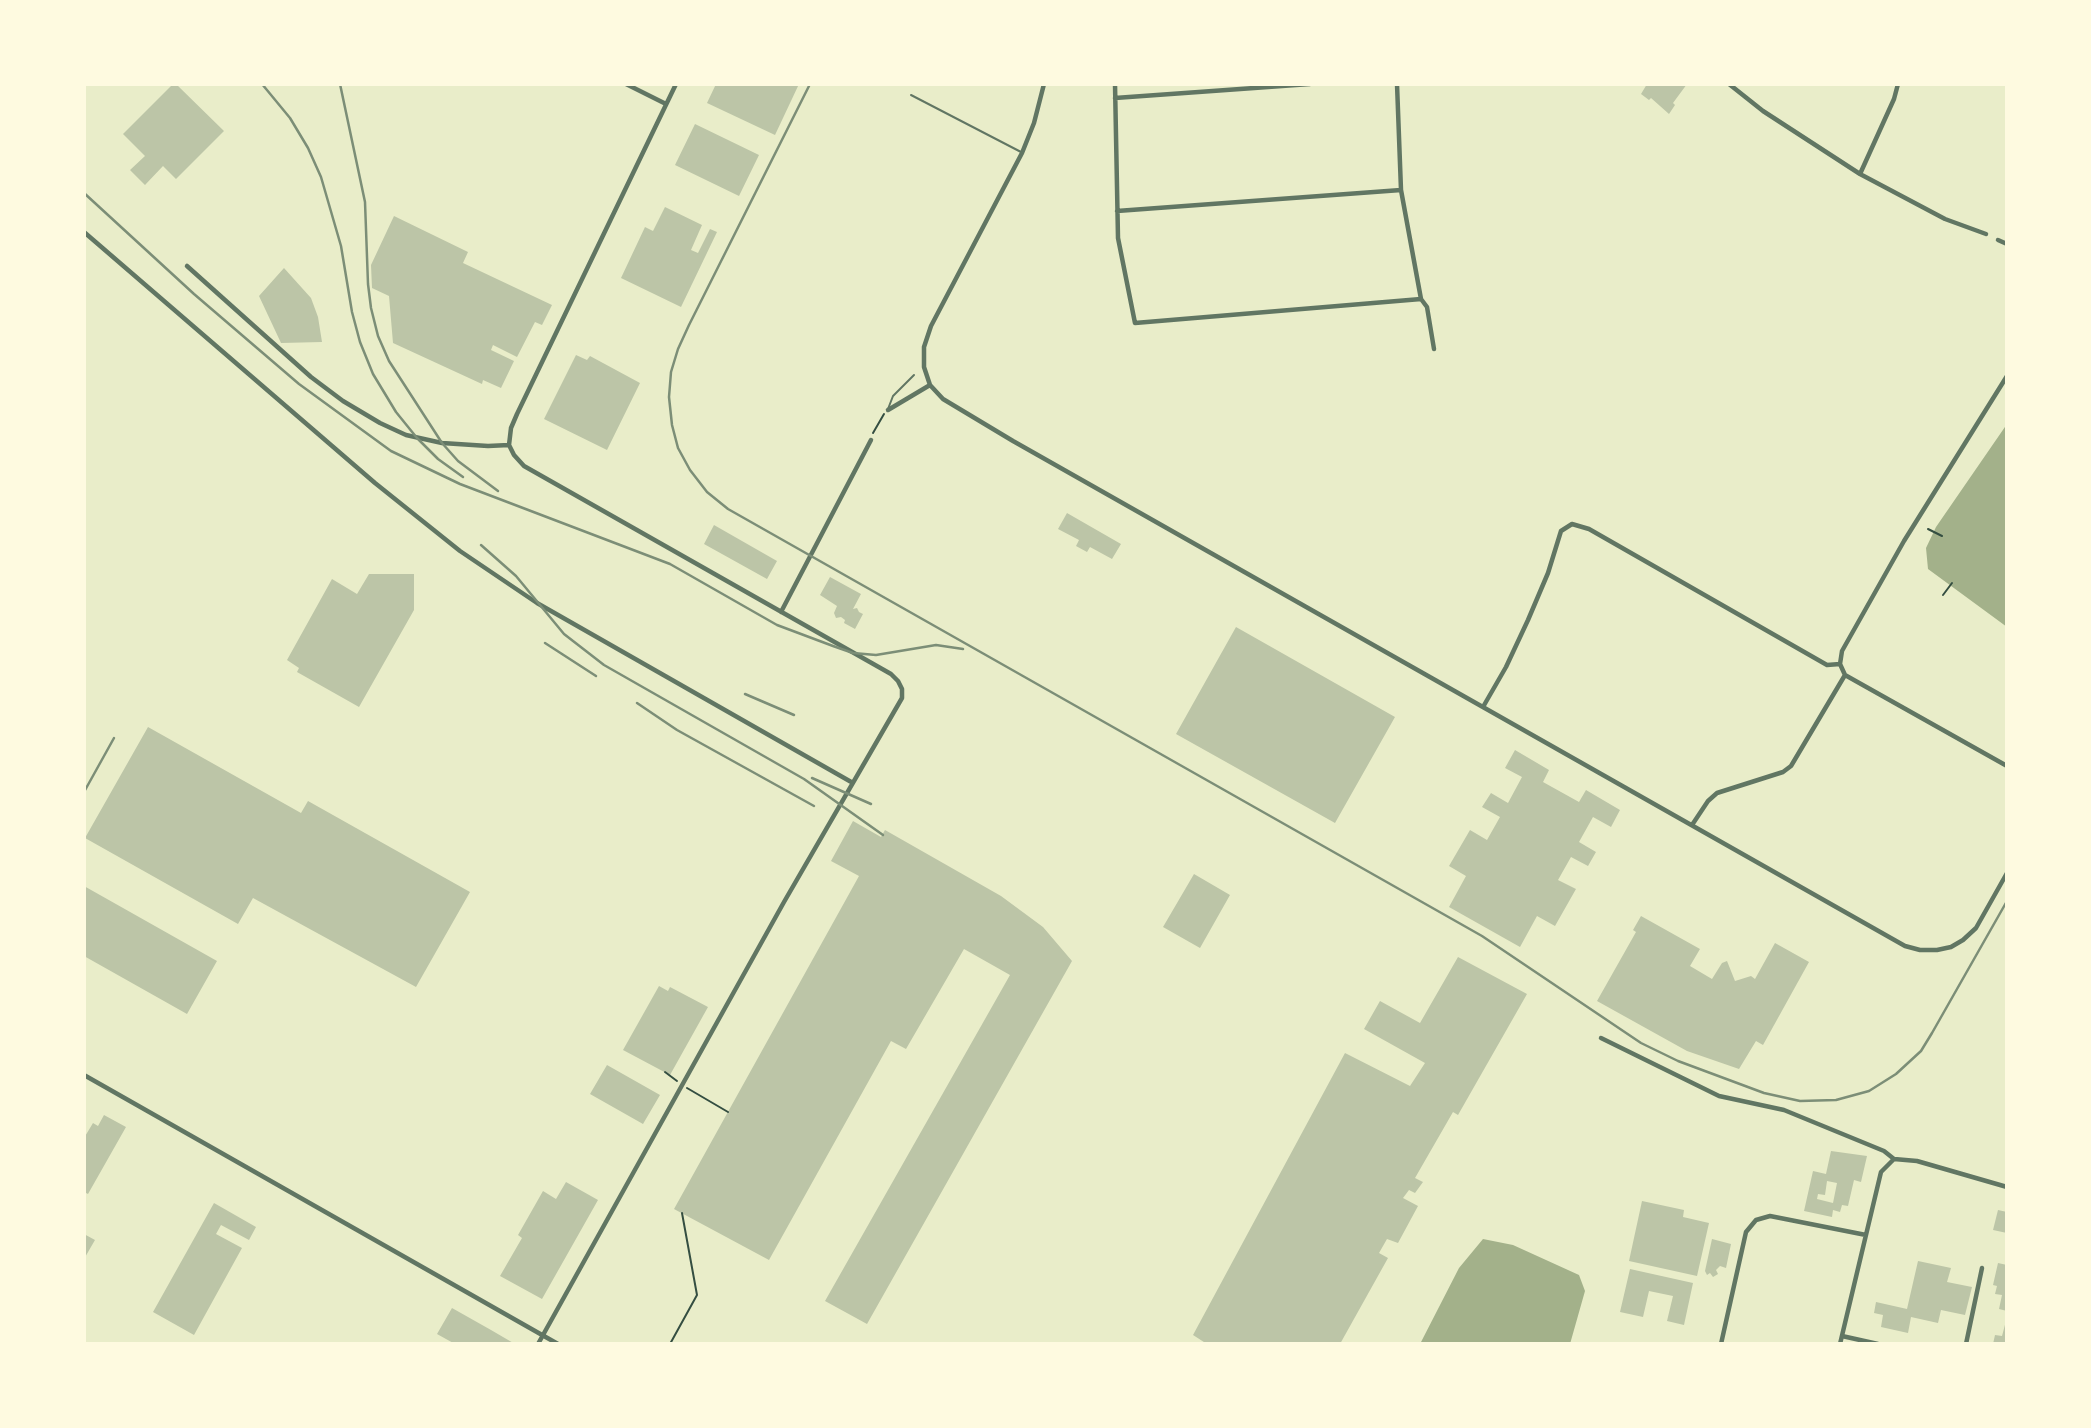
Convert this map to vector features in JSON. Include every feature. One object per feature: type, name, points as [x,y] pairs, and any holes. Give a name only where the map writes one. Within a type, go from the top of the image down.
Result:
[{"type":"street","points":[[626,84],[666,104]]},
{"type":"street","points":[[538,1344],[784,902],[902,698],[902,689],[891,674],[524,466],[509,444],[511,428],[517,414],[676,84]]},
{"type":"street","points":[[1044,84],[1034,123],[1022,153],[931,326],[924,347],[924,367],[930,385],[943,399],[1905,946],[1920,950],[1937,950],[1951,947],[1963,940],[1976,928],[2007,873]]},
{"type":"street","points":[[1115,84],[1118,238],[1136,323],[1421,299]]},
{"type":"street","points":[[1115,98],[1310,84]]},
{"type":"street","points":[[1397,84],[1401,190],[1421,299],[1427,307],[1434,349]]},
{"type":"street","points":[[1730,84],[1763,111],[1860,174],[1945,219],[1986,234]]},
{"type":"street","points":[[1860,174],[1894,99],[1898,84]]},
{"type":"street","points":[[1117,211],[1401,190]]},
{"type":"street","points":[[84,232],[384,491],[460,551],[537,603],[853,783]]},
{"type":"street","points":[[1998,240],[2007,244]]},
{"type":"street","points":[[187,266],[311,377],[343,401],[380,423],[405,435],[442,443],[488,446],[509,444]]},
{"type":"street","points":[[2007,376],[1904,541],[1842,651],[1840,664],[1845,675],[2007,766]]},
{"type":"street","points":[[888,411],[930,385]]},
{"type":"street","points":[[781,612],[871,440]]},
{"type":"street","points":[[1483,707],[1528,620],[1548,573],[1561,531],[1572,524],[1589,529],[1827,665],[1840,664]]},
{"type":"street","points":[[1692,825],[1708,801],[1717,793],[1783,772],[1791,766],[1845,675]]},
{"type":"street","points":[[1601,1038],[1719,1096],[1784,1110],[1884,1151],[1894,1159],[1917,1161],[2007,1187]]},
{"type":"street","points":[[84,1075],[558,1344]]},
{"type":"street","points":[[1840,1344],[1881,1172],[1894,1159]]},
{"type":"street","points":[[1721,1344],[1746,1232],[1756,1220],[1770,1216],[1866,1235]]},
{"type":"street","points":[[1966,1344],[1982,1268]]},
{"type":"street","points":[[1842,1336],[1878,1344]]},
{"type":"lane","points":[[911,95],[1022,153]]},
{"type":"lane","points":[[888,411],[892,396],[914,375]]},
{"type":"path","points":[[871,440],[877,424],[888,411]]},
{"type":"path","points":[[1928,529],[1942,536]]},
{"type":"path","points":[[1943,595],[1952,583]]},
{"type":"path","points":[[665,1072],[664,1074],[728,1112]]},
{"type":"path","points":[[670,1344],[697,1296],[682,1213]]},
{"type":"shaded area","points":[[2007,424],[2007,627],[1928,569],[1926,548],[1936,527]]},
{"type":"shaded area","points":[[1483,1239],[1513,1245],[1579,1275],[1585,1291],[1570,1344],[1420,1344],[1459,1268]]},
{"type":"building","points":[[173,84],[224,131],[176,179],[163,166],[145,185],[130,170],[145,156],[123,134]]},
{"type":"building","points":[[716,84],[799,84],[775,135],[707,103]]},
{"type":"building","points":[[1647,84],[1687,84],[1673,103],[1675,105],[1669,114],[1651,98],[1649,100],[1641,94]]},
{"type":"building","points":[[695,124],[759,155],[739,196],[675,165]]},
{"type":"building","points":[[665,207],[702,225],[691,250],[698,253],[710,229],[717,232],[681,307],[621,278],[645,227],[653,231]]},
{"type":"building","points":[[394,216],[468,252],[463,263],[552,305],[542,325],[535,322],[517,357],[493,345],[491,350],[514,361],[501,388],[483,380],[482,384],[393,343],[389,296],[372,288],[371,265]]},
{"type":"building","points":[[284,268],[311,298],[318,317],[322,342],[281,343],[259,296]]},
{"type":"building","points":[[576,355],[587,360],[590,356],[640,383],[607,450],[544,419]]},
{"type":"building","points":[[1067,513],[1121,544],[1112,559],[1090,547],[1087,552],[1076,546],[1079,540],[1058,529]]},
{"type":"building","points":[[714,525],[777,561],[767,579],[704,544]]},
{"type":"building","points":[[369,574],[414,574],[414,610],[359,707],[297,672],[299,668],[287,660],[332,579],[357,594]]},
{"type":"building","points":[[830,577],[861,594],[853,609],[857,608],[863,614],[855,629],[844,623],[845,620],[841,617],[836,618],[834,613],[837,606],[820,595]]},
{"type":"building","points":[[1236,627],[1395,717],[1335,823],[1176,734]]},
{"type":"building","points":[[148,727],[301,813],[308,801],[470,892],[416,987],[253,898],[238,924],[85,838]]},
{"type":"building","points":[[1515,750],[1549,770],[1543,782],[1579,802],[1586,790],[1620,810],[1611,827],[1593,817],[1579,842],[1596,852],[1588,866],[1571,857],[1558,880],[1576,889],[1555,926],[1537,916],[1520,947],[1449,907],[1466,876],[1449,866],[1470,830],[1487,840],[1500,817],[1482,807],[1491,793],[1508,803],[1522,777],[1505,768]]},
{"type":"building","points":[[853,821],[881,837],[885,830],[1001,896],[1043,927],[1072,961],[867,1324],[825,1301],[1010,975],[964,949],[906,1049],[891,1041],[769,1260],[674,1209],[859,876],[831,861]]},
{"type":"building","points":[[1194,874],[1230,895],[1200,948],[1163,927]]},
{"type":"building","points":[[84,886],[217,961],[187,1014],[84,956]]},
{"type":"building","points":[[1641,916],[1700,949],[1690,966],[1712,979],[1722,963],[1727,961],[1735,981],[1751,976],[1755,979],[1775,943],[1809,962],[1763,1045],[1756,1041],[1739,1069],[1687,1051],[1597,1001],[1636,932],[1633,930]]},
{"type":"building","points":[[1458,957],[1527,994],[1458,1115],[1453,1112],[1415,1178],[1423,1182],[1415,1193],[1409,1190],[1403,1198],[1418,1206],[1398,1243],[1387,1239],[1379,1253],[1388,1258],[1340,1344],[1207,1344],[1193,1335],[1345,1053],[1410,1086],[1425,1063],[1364,1029],[1380,1001],[1420,1023]]},
{"type":"building","points":[[659,986],[668,991],[670,987],[708,1007],[670,1075],[623,1050]]},
{"type":"building","points":[[607,1065],[660,1095],[643,1124],[590,1094]]},
{"type":"building","points":[[104,1115],[126,1127],[88,1194],[84,1192],[84,1138],[93,1123],[98,1126]]},
{"type":"building","points":[[1831,1151],[1867,1156],[1861,1182],[1854,1180],[1848,1206],[1842,1205],[1840,1212],[1833,1210],[1832,1217],[1804,1211],[1813,1171],[1826,1174]],"holes":[[[1827,1181],[1837,1183],[1833,1203],[1817,1199],[1818,1194],[1825,1195]]]},
{"type":"building","points":[[566,1182],[598,1200],[542,1299],[500,1276],[522,1238],[518,1235],[543,1191],[556,1199]]},
{"type":"building","points":[[1642,1201],[1684,1210],[1683,1217],[1709,1223],[1697,1276],[1629,1261]]},
{"type":"building","points":[[214,1203],[256,1227],[249,1240],[221,1225],[216,1234],[242,1248],[194,1335],[153,1312]]},
{"type":"building","points":[[1998,1210],[2007,1212],[2007,1233],[1993,1230]]},
{"type":"building","points":[[84,1234],[95,1240],[84,1259]]},
{"type":"building","points":[[1712,1239],[1731,1244],[1726,1268],[1720,1266],[1716,1270],[1718,1274],[1713,1277],[1705,1271]]},
{"type":"building","points":[[1918,1261],[1951,1268],[1947,1282],[1972,1287],[1965,1315],[1941,1310],[1938,1323],[1911,1317],[1908,1333],[1881,1327],[1883,1315],[1874,1313],[1876,1302],[1907,1309]]},
{"type":"building","points":[[1998,1263],[2007,1265],[2007,1311],[1999,1309],[2002,1295],[1995,1294],[1997,1286],[1993,1285]]},
{"type":"building","points":[[1630,1269],[1693,1283],[1684,1325],[1667,1321],[1673,1296],[1649,1291],[1643,1317],[1620,1312]]},
{"type":"building","points":[[452,1308],[515,1344],[455,1344],[437,1334]]},
{"type":"building","points":[[2006,1321],[2007,1344],[1993,1344],[1995,1335],[2002,1336]]},
{"type":"railway","points":[[262,84],[290,118],[321,177],[341,246],[352,312],[373,374],[396,412],[417,438],[438,459],[463,477]]},
{"type":"railway","points":[[340,84],[365,202],[368,284],[378,336],[389,361],[442,443],[458,461],[498,491]]},
{"type":"railway","points":[[810,84],[689,325],[671,372],[669,397],[678,448],[707,492],[728,509],[1482,936],[1641,1043],[1678,1061],[1764,1093],[1800,1101],[1836,1100],[1869,1091],[1896,1074],[1921,1051],[2007,901]]},
{"type":"railway","points":[[84,193],[194,294],[299,384],[391,451],[460,484],[670,564],[777,625],[853,653],[876,655],[936,645],[963,649]]},
{"type":"railway","points":[[481,545],[516,576],[564,634],[604,665],[804,779],[883,835]]},
{"type":"railway","points":[[545,643],[596,676]]},
{"type":"railway","points":[[745,694],[794,715]]},
{"type":"railway","points":[[637,703],[677,730],[814,806]]},
{"type":"railway","points":[[84,792],[114,738]]},
{"type":"railway","points":[[812,778],[871,804]]}]
